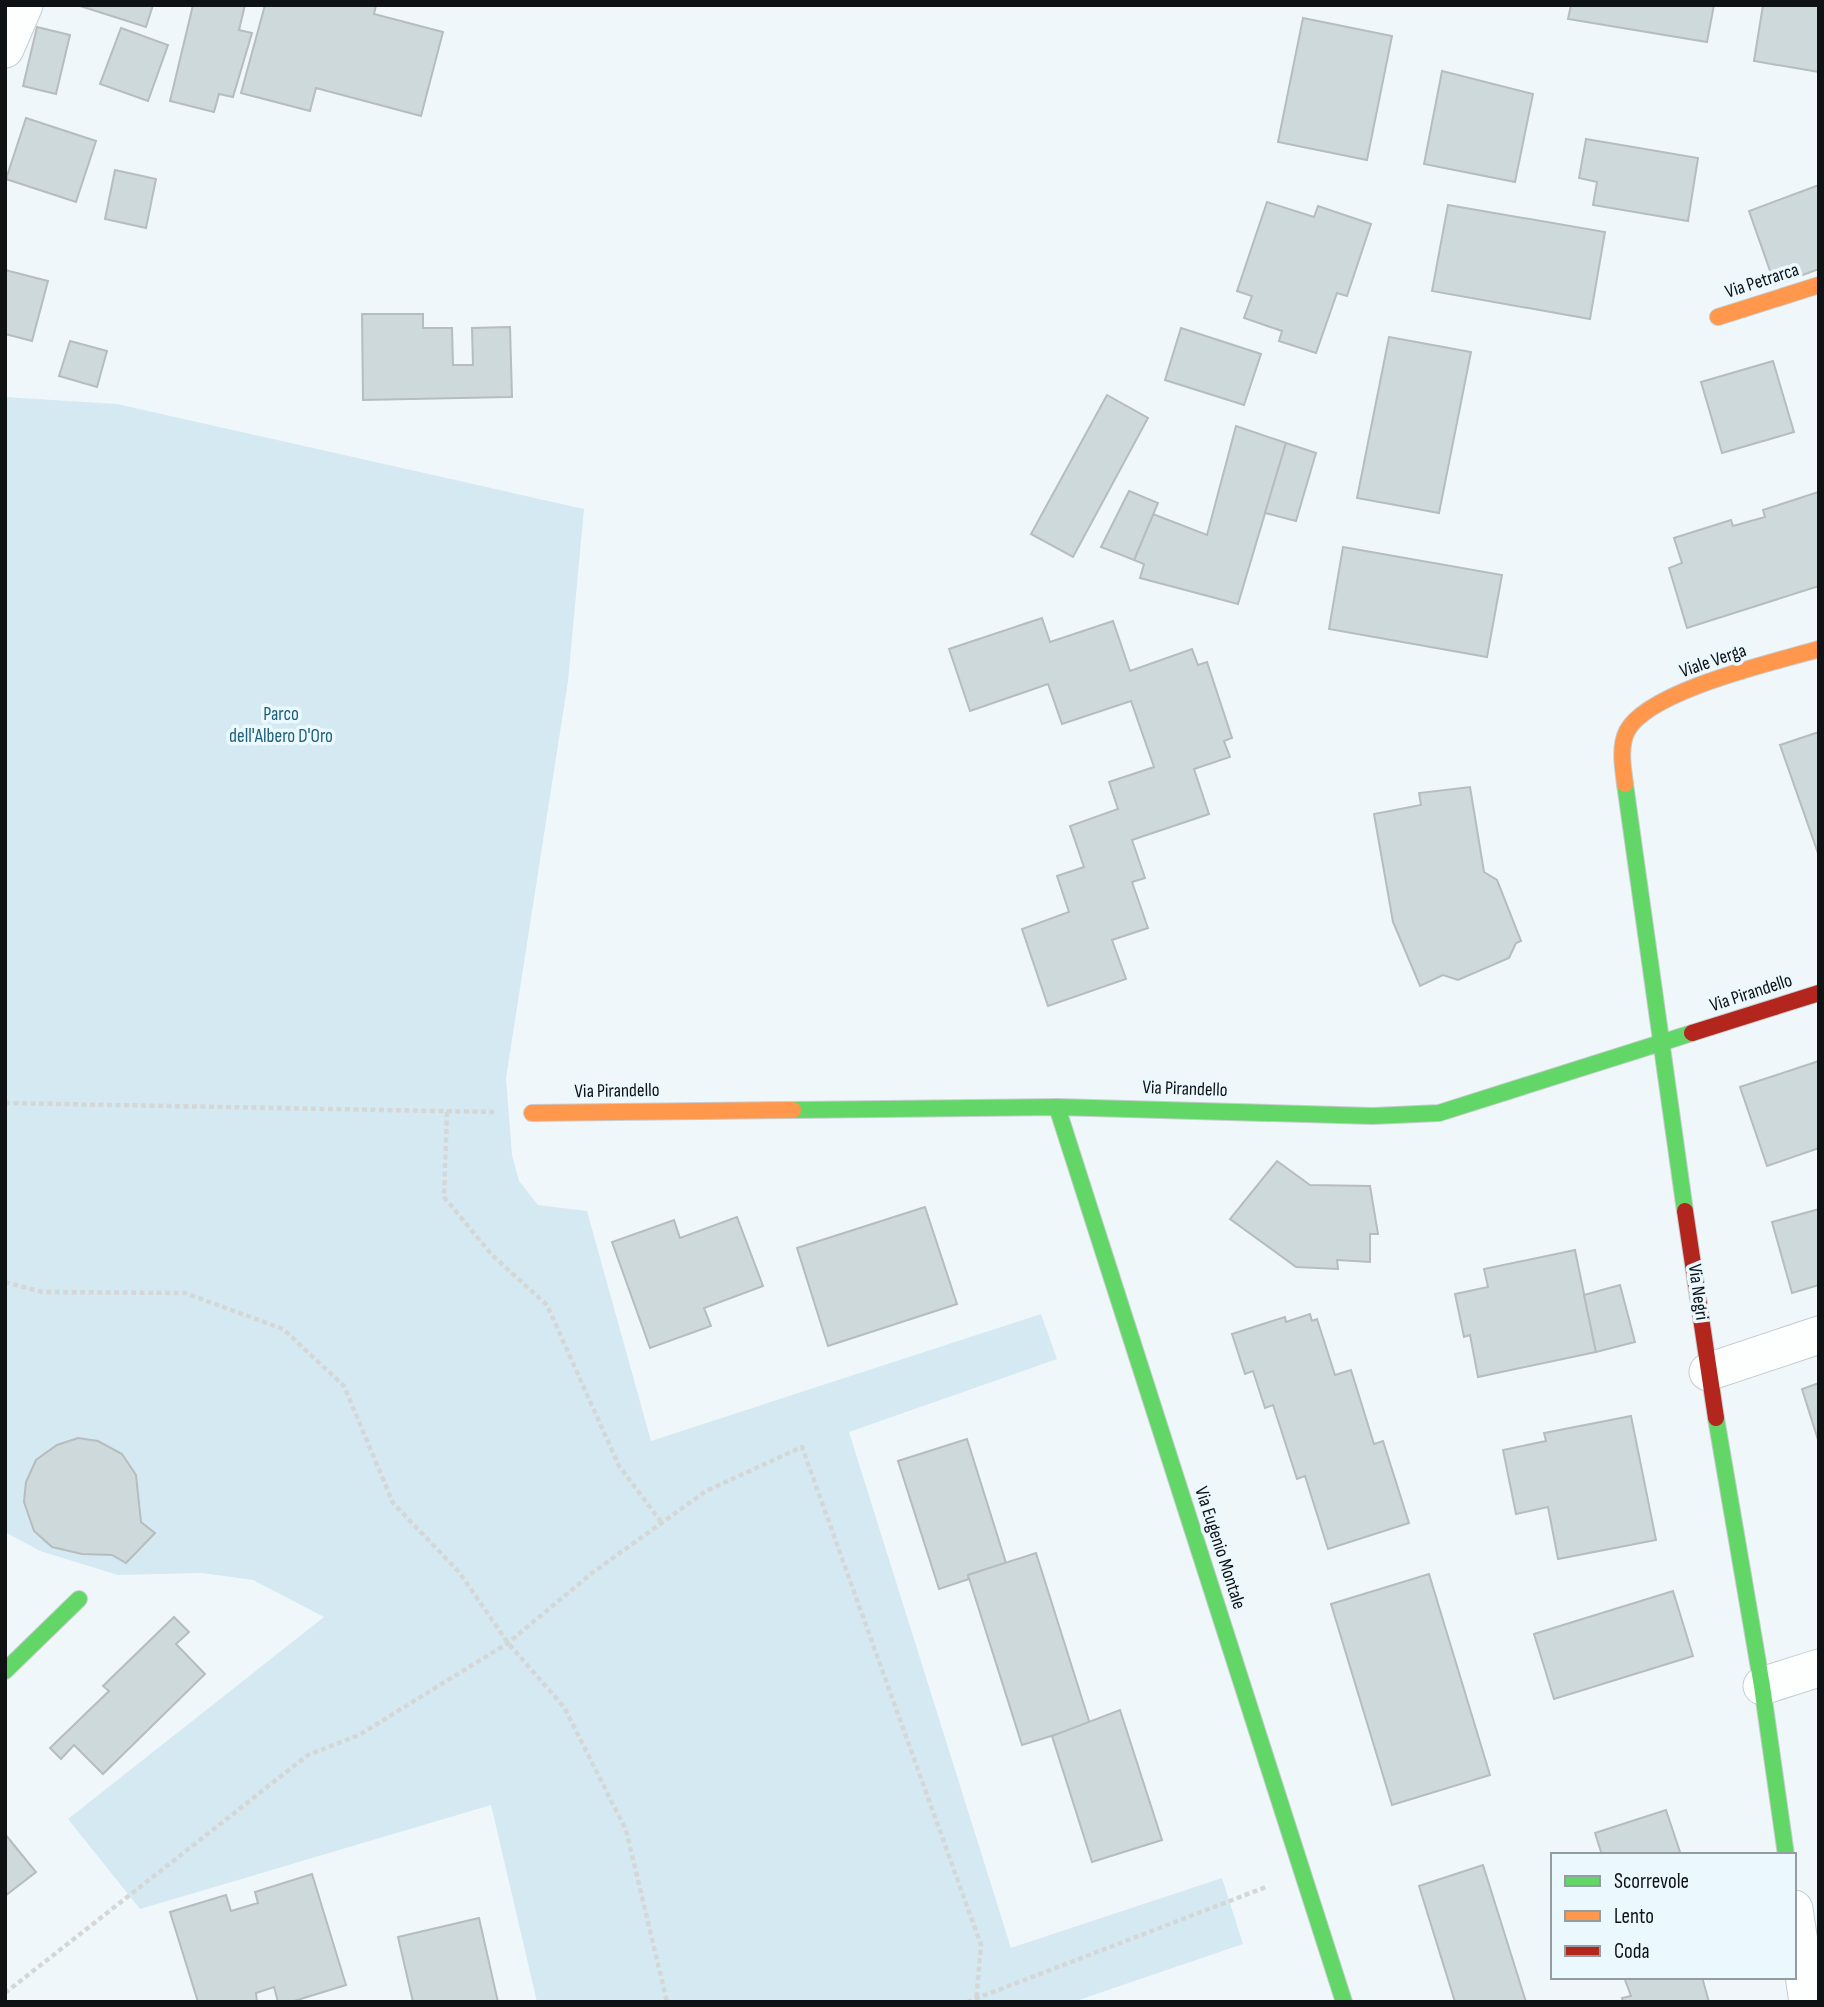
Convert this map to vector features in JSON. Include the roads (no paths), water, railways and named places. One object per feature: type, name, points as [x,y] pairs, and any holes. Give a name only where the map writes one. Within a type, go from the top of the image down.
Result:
[{"type":"street","points":[[5,49],[24,5]]},
{"type":"street","name":"Via Petrarca","points":[[1718,317],[1819,285]]},
{"type":"street","name":"Viale Verga","points":[[1628,729],[1653,706],[1676,695],[1819,649]]},
{"type":"street","name":"Via Negri","points":[[1628,729],[1622,760],[1624,783],[1664,1042],[1708,1372],[1762,1686],[1786,1853]]},
{"type":"street","name":"Via Pirandello","points":[[532,1113],[1057,1107],[1373,1116],[1439,1113],[1819,993]]},
{"type":"street","name":"Via Eugenio Montale","points":[[1057,1107],[1343,2002]]},
{"type":"street","points":[[1708,1372],[1819,1335]]},
{"type":"street","points":[[5,1671],[79,1600]]},
{"type":"street","points":[[1762,1686],[1819,1668]]},
{"type":"street","points":[[1796,1922],[1808,2002]]},
{"type":"park label","name":"Parco dell'Albero D'Oro","points":[[281,725]]}]
